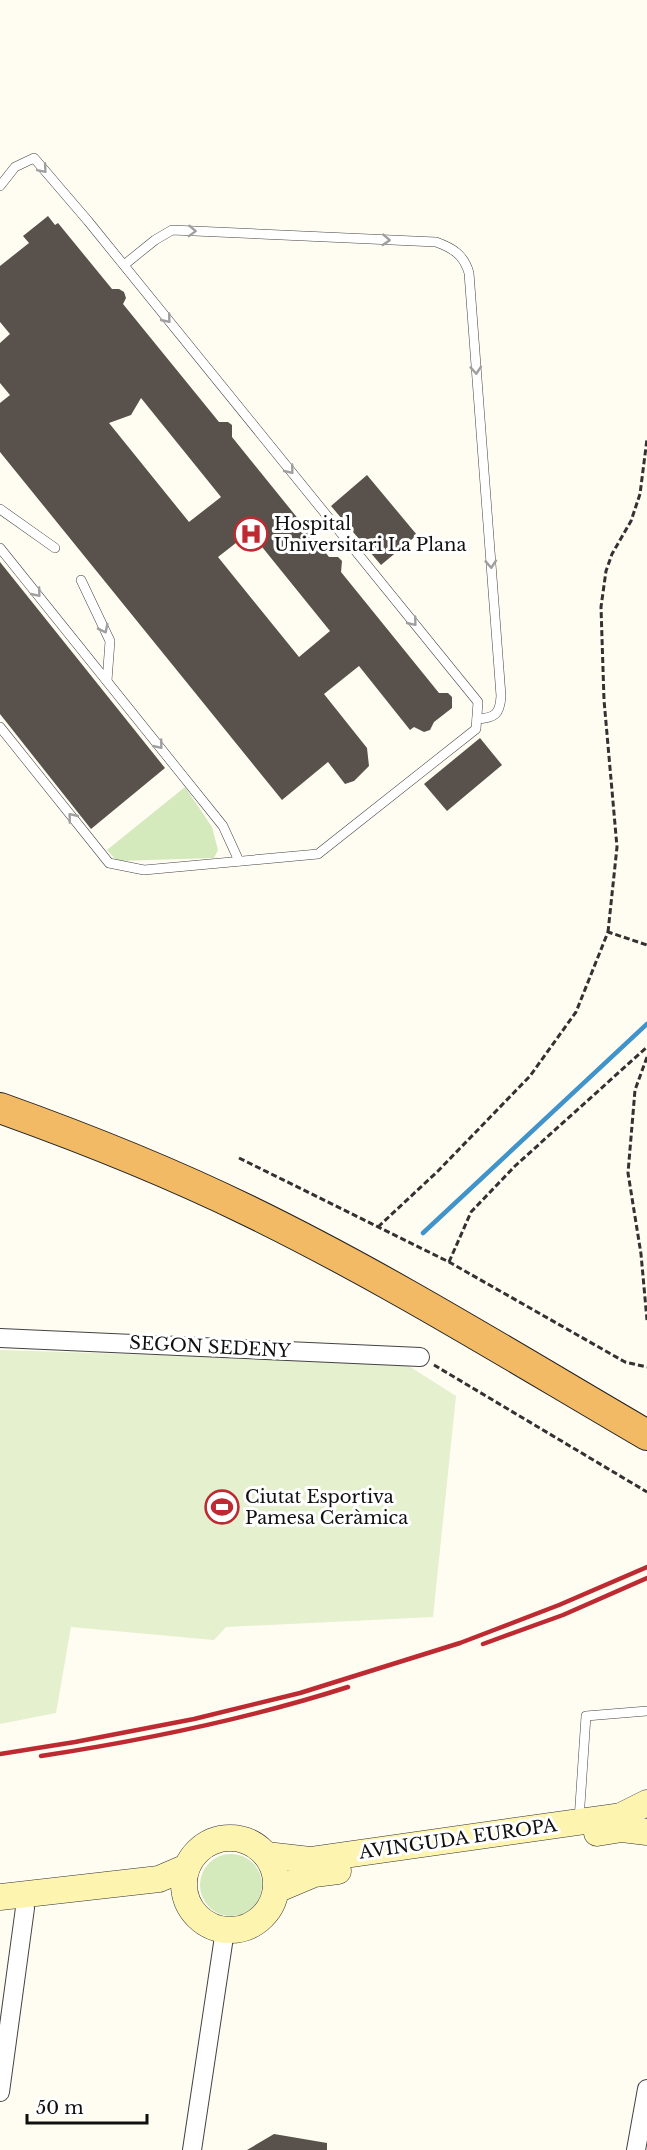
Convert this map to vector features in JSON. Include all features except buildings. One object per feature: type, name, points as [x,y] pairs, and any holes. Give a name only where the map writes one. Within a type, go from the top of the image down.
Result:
[{"type":"highway","points":[[0,1108],[136,1159],[248,1210],[383,1282],[647,1435]]},
{"type":"main road","name":"AVINGUDA EUROPA","points":[[266,1855],[310,1860],[621,1815],[647,1803]]},
{"type":"main road","name":"AVINGUDA EUROPA","points":[[276,1890],[314,1874],[622,1829],[647,1832]]},
{"type":"main road","points":[[230,1838],[244,1840],[256,1846],[266,1855],[273,1866],[276,1890],[272,1904],[258,1920],[239,1929],[225,1930],[201,1920],[192,1910],[186,1899],[184,1878],[194,1855],[204,1846],[217,1840],[230,1838]]},
{"type":"main road","points":[[0,1897],[159,1879],[187,1867]]},
{"type":"main road","points":[[12,1910],[159,1892],[186,1899]]},
{"type":"street","name":"SEGON SEDENY","points":[[0,1338],[420,1357]]},
{"type":"street","points":[[0,2092],[12,1910]]},
{"type":"street","points":[[192,2150],[225,1930]]},
{"type":"street","points":[[636,2150],[647,2089]]},
{"type":"lane","points":[[0,186],[15,167],[34,158],[124,265],[478,702],[476,729],[318,854],[144,870],[109,863],[0,728]]},
{"type":"lane","points":[[124,265],[154,240],[172,230],[436,242],[448,246],[462,257],[469,273],[501,696],[501,708],[497,713],[488,718],[477,718]]},
{"type":"lane","points":[[0,509],[56,548]]},
{"type":"lane","points":[[0,548],[223,826],[239,861]]},
{"type":"lane","points":[[81,580],[110,641],[107,681]]},
{"type":"lane","points":[[579,1821],[586,1716],[647,1711]]},
{"type":"path","points":[[378,1227],[438,1171],[530,1076],[576,1012],[608,932],[617,847],[604,700],[601,607],[606,571],[612,554],[631,521],[640,494],[647,439]]},
{"type":"path","points":[[608,932],[647,945]]},
{"type":"path","points":[[450,1262],[471,1212],[515,1166],[647,1047]]},
{"type":"path","points":[[647,1057],[635,1090],[628,1173],[641,1254],[647,1320]]},
{"type":"path","points":[[239,1158],[450,1262],[625,1362],[647,1367]]},
{"type":"path","points":[[420,1357],[647,1492]]},
{"type":"green space","points":[[185,787],[212,827],[218,850],[214,858],[117,861],[107,850]]},
{"type":"green space","name":"Ciutat Esportiva Pamesa Ceràmica","points":[[0,1350],[404,1363],[456,1396],[433,1617],[226,1627],[214,1640],[71,1627],[56,1713],[0,1724]]},
{"type":"green space","points":[[225,1854],[237,1854],[253,1863],[260,1873],[262,1885],[260,1897],[253,1907],[237,1916],[225,1916],[214,1911],[205,1902],[200,1891],[200,1879],[205,1868],[214,1859]]},
{"type":"waterway","points":[[423,1233],[647,1024]]},
{"type":"railway","points":[[0,1754],[194,1719],[300,1693],[460,1643],[559,1605],[647,1567]]},
{"type":"railway","points":[[483,1644],[563,1615],[647,1578]]},
{"type":"railway","points":[[41,1756],[196,1728],[348,1687]]},
{"type":"place","name":"Hospital Universitari La Plana","points":[[251,534]]},
{"type":"place","name":"Ciutat Esportiva Pamesa Ceràmica","points":[[222,1507]]}]
